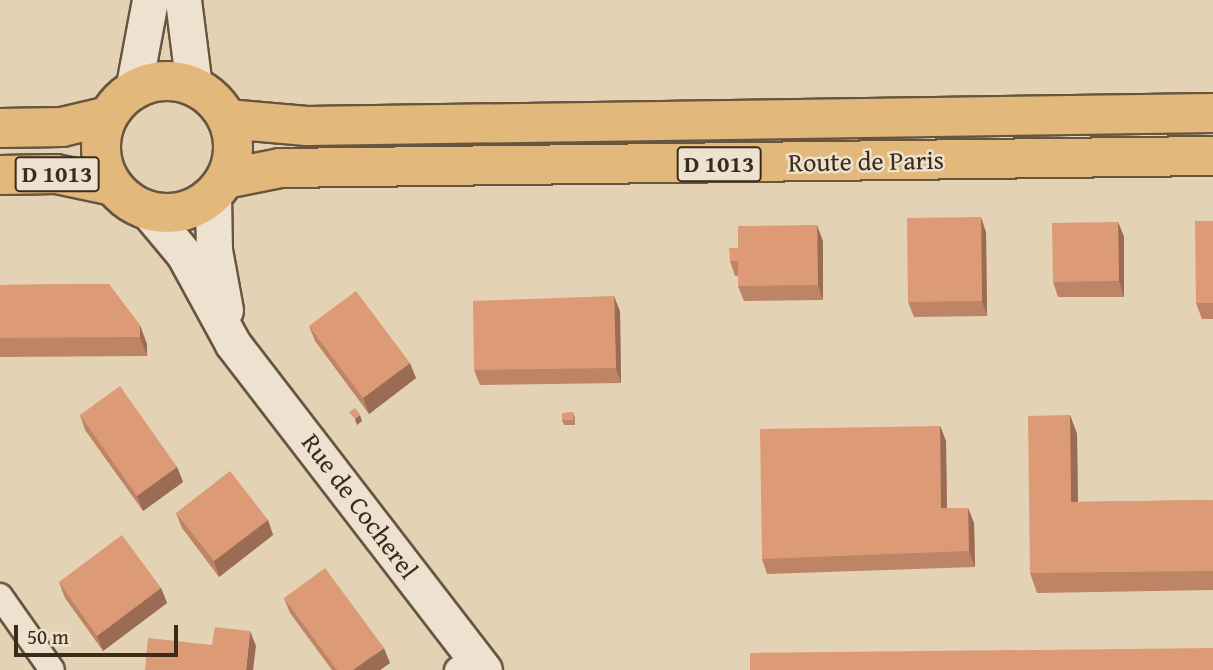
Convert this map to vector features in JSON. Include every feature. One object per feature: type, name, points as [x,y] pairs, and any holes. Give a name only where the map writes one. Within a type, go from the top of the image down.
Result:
[{"type":"main road","points":[[163,81],[194,87],[227,119],[232,159],[220,187],[183,212],[149,211],[113,186],[101,152],[120,103],[163,81]]},
{"type":"main road","name":"D 1013","points":[[0,128],[62,127],[120,103]]},
{"type":"main road","name":"Route de Paris","points":[[227,119],[307,125],[1213,113]]},
{"type":"main road","name":"Route de Paris","points":[[220,187],[280,168],[1213,156]]},
{"type":"main road","name":"D 1013","points":[[0,175],[57,174],[113,186]]},
{"type":"street","points":[[120,103],[150,0]]},
{"type":"street","points":[[183,0],[194,87]]},
{"type":"street","name":"Rue de Cocherel","points":[[220,187],[216,275],[233,344]]},
{"type":"street","name":"Rue de Cocherel","points":[[149,211],[184,254],[233,344],[472,666]]},
{"type":"street","points":[[0,596],[52,670]]},
{"type":"building","points":[[981,217],[982,301],[908,302],[907,218]]},
{"type":"building","points":[[1195,221],[1213,221],[1213,303],[1196,303]]},
{"type":"building","points":[[1118,222],[1119,281],[1053,282],[1052,223]]},
{"type":"building","points":[[817,225],[818,285],[738,286],[738,261],[730,261],[729,248],[738,248],[738,226]]},
{"type":"building","points":[[109,284],[140,325],[140,337],[0,338],[0,285]]},
{"type":"building","points":[[356,291],[410,363],[363,398],[309,326]]},
{"type":"building","points":[[614,296],[616,368],[474,370],[473,301]]},
{"type":"building","points":[[120,386],[177,467],[137,496],[80,415]]},
{"type":"building","points":[[355,408],[360,415],[355,419],[349,412]]},
{"type":"building","points":[[573,412],[573,420],[562,420],[562,413]]},
{"type":"building","points":[[1070,415],[1071,502],[1213,500],[1213,571],[1030,573],[1028,416]]},
{"type":"building","points":[[940,426],[941,508],[968,508],[969,551],[762,559],[760,429]]},
{"type":"building","points":[[230,471],[268,520],[214,561],[176,513]]},
{"type":"building","points":[[122,535],[161,588],[97,636],[59,582]]},
{"type":"building","points":[[325,568],[384,648],[353,670],[337,670],[284,598]]},
{"type":"building","points":[[215,627],[250,631],[246,670],[145,670],[148,638],[212,645]]},
{"type":"building","points":[[1213,648],[1213,670],[750,670],[750,653]]}]
